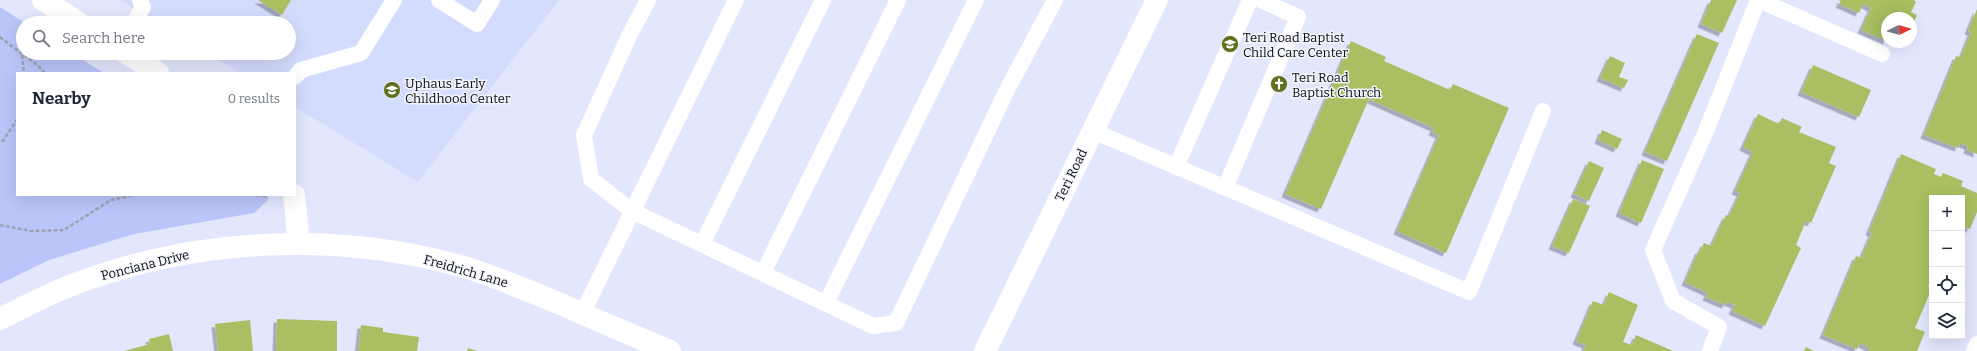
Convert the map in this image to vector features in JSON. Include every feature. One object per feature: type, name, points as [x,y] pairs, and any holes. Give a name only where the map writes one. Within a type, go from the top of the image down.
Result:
[{"type":"street","points":[[43,0],[68,16]]},
{"type":"street","name":"Teri Road","points":[[985,351],[1155,1]]},
{"type":"street","points":[[137,60],[156,72]]},
{"type":"street","points":[[294,196],[299,244]]},
{"type":"street","name":"Freidrich Lane","points":[[299,244],[356,247],[406,254],[457,266],[507,282],[670,351]]},
{"type":"street","name":"Ponciana Drive","points":[[0,319],[66,288],[126,267],[170,256],[214,249],[257,245],[299,244]]},
{"type":"lane","points":[[138,16],[142,7],[140,0]]},
{"type":"lane","points":[[296,76],[301,70],[361,53],[394,0]]},
{"type":"lane","points":[[439,0],[477,24],[492,0]]},
{"type":"lane","points":[[648,0],[629,36],[584,135],[592,179],[632,211],[873,326],[896,323],[1007,90],[1055,0]]},
{"type":"lane","points":[[582,314],[736,0]]},
{"type":"lane","points":[[702,244],[823,0]]},
{"type":"lane","points":[[763,273],[898,0]]},
{"type":"lane","points":[[826,303],[976,0]]},
{"type":"lane","points":[[1176,167],[1250,0]]},
{"type":"lane","points":[[1225,188],[1298,17],[1261,0]]},
{"type":"lane","points":[[1710,351],[1719,327],[1673,301],[1653,250],[1706,131],[1759,0],[1882,54]]},
{"type":"lane","points":[[1093,131],[1469,292],[1543,111]]},
{"type":"lane","points":[[1974,351],[1977,344]]},
{"type":"path","points":[[0,37],[16,49]]},
{"type":"path","points":[[23,60],[24,72]]},
{"type":"path","points":[[33,60],[44,72]]},
{"type":"path","points":[[2,142],[16,121]]},
{"type":"path","points":[[0,225],[31,230],[64,230],[110,200],[129,196]]},
{"type":"shaded area","name":"Uphaus Early Childhood Center","points":[[120,0],[559,0],[418,182],[296,108],[296,72],[237,72],[218,60],[296,60],[296,16],[146,16]]},
{"type":"shaded area","points":[[0,7],[16,17],[16,60],[83,60],[102,72],[16,72],[16,196],[268,196],[268,200],[254,213],[134,234],[49,260],[0,284]]},
{"type":"building","points":[[258,0],[291,0],[282,15]]},
{"type":"building","points":[[1711,0],[1737,0],[1722,33],[1701,24]]},
{"type":"building","points":[[1838,0],[1914,0],[1916,2],[1911,12],[1881,12],[1881,38],[1861,30],[1871,8],[1863,4],[1859,13],[1839,4],[1841,1]]},
{"type":"building","points":[[1977,9],[1977,154],[1967,150],[1968,146],[1960,143],[1958,148],[1924,135],[1956,56],[1961,57],[1971,32],[1968,31]]},
{"type":"building","points":[[1697,34],[1719,43],[1667,161],[1645,152]]},
{"type":"building","points":[[1351,41],[1386,57],[1384,61],[1450,90],[1453,84],[1509,108],[1446,253],[1397,231],[1439,135],[1432,132],[1434,128],[1369,99],[1321,209],[1285,194]]},
{"type":"building","points":[[1610,56],[1625,63],[1619,77],[1628,80],[1624,88],[1600,78]]},
{"type":"building","points":[[1813,65],[1871,90],[1859,117],[1801,92]]},
{"type":"building","points":[[1758,114],[1779,124],[1782,118],[1802,127],[1799,132],[1836,147],[1829,163],[1836,166],[1811,223],[1806,221],[1796,245],[1801,248],[1765,326],[1732,311],[1735,305],[1727,302],[1725,305],[1706,297],[1708,293],[1685,282],[1699,250],[1700,251],[1704,243],[1711,246],[1726,215],[1729,216],[1740,193],[1735,191],[1753,152],[1743,147]]},
{"type":"building","points":[[1602,130],[1622,139],[1617,149],[1598,140]]},
{"type":"building","points":[[1901,154],[1936,169],[1934,174],[1941,177],[1943,173],[1963,181],[1961,186],[1977,193],[1977,212],[1970,229],[1965,227],[1965,195],[1929,195],[1929,295],[1915,328],[1925,332],[1917,351],[1868,351],[1868,347],[1860,343],[1857,349],[1823,335],[1856,256],[1861,258],[1872,233],[1869,232]]},
{"type":"building","points":[[1642,160],[1664,169],[1641,223],[1619,213]]},
{"type":"building","points":[[1589,161],[1604,168],[1589,201],[1574,194]]},
{"type":"building","points":[[1573,199],[1590,206],[1569,253],[1552,246]]},
{"type":"building","points":[[1609,292],[1638,305],[1623,342],[1632,345],[1636,335],[1673,351],[1583,351],[1586,345],[1576,341],[1593,301],[1604,305]]},
{"type":"building","points":[[277,319],[337,321],[337,351],[276,351]]},
{"type":"building","points":[[250,320],[253,351],[218,351],[215,324]]},
{"type":"building","points":[[361,325],[383,328],[383,332],[419,337],[417,351],[358,351]]},
{"type":"building","points":[[169,334],[173,351],[124,351],[150,344],[149,339]]},
{"type":"building","points":[[1806,347],[1814,351],[1804,351]]},
{"type":"building","points":[[468,348],[477,351],[467,351]]},
{"type":"place","name":"Teri Road Baptist Child Care Center","points":[[1230,44]]},
{"type":"place","name":"Teri Road Baptist Church","points":[[1279,84]]},
{"type":"place","name":"Uphaus Early Childhood Center","points":[[392,90]]}]
